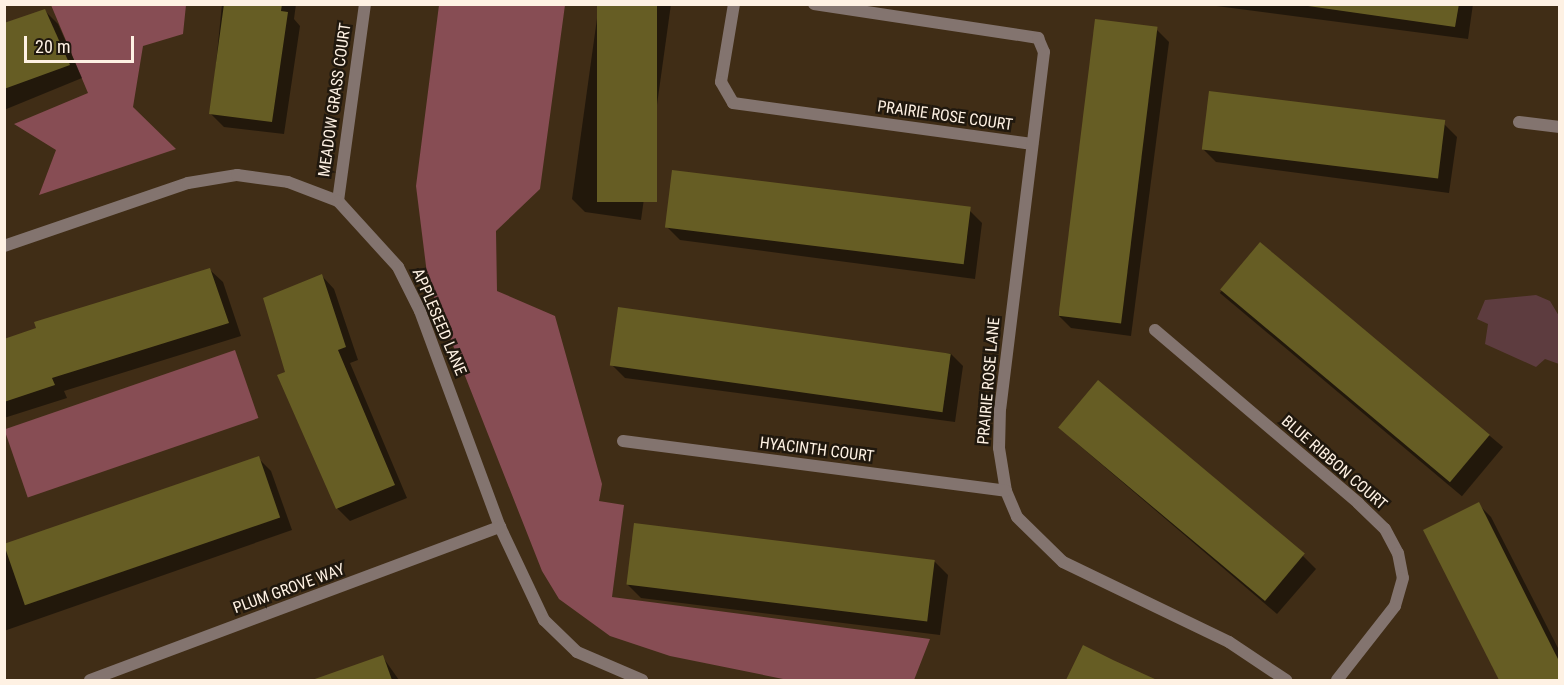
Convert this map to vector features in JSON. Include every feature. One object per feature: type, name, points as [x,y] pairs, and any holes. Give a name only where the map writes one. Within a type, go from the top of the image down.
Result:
[{"type":"street","name":"MEADOW GRASS COURT","points":[[338,201],[365,4]]},
{"type":"street","name":"PRAIRIE ROSE COURT","points":[[734,4],[721,82],[733,103],[1032,144],[1044,52],[1038,38],[814,4]]},
{"type":"street","points":[[1519,122],[1560,127]]},
{"type":"street","name":"PRAIRIE ROSE LANE","points":[[1032,144],[1000,408],[1006,491],[1024,526],[1063,562],[1229,642],[1286,681]]},
{"type":"street","name":"APPLESEED LANE","points":[[4,246],[188,183],[237,176],[288,182],[338,201],[370,232],[407,284],[500,527],[543,620],[577,652],[642,681]]},
{"type":"street","name":"BLUE RIBBON COURT","points":[[1155,330],[1358,503],[1385,529],[1398,553],[1403,578],[1395,606],[1337,681]]},
{"type":"street","name":"HYACINTH COURT","points":[[623,441],[1006,491]]},
{"type":"street","name":"PLUM GROVE WAY","points":[[90,681],[500,527]]},
{"type":"shaded area","points":[[51,5],[186,5],[183,34],[143,46],[133,107],[176,149],[39,195],[56,150],[14,124],[88,93]]},
{"type":"shaded area","points":[[439,5],[565,5],[540,189],[496,231],[497,291],[555,316],[602,484],[599,501],[624,505],[612,597],[930,639],[914,680],[788,680],[670,656],[610,636],[559,599],[542,571],[428,282],[416,186]]},
{"type":"shaded area","points":[[1536,295],[1550,301],[1559,316],[1559,364],[1545,359],[1536,367],[1485,344],[1488,324],[1477,319],[1485,300]]},
{"type":"shaded area","points":[[235,350],[258,418],[28,498],[4,429]]},
{"type":"building","points":[[224,4],[282,4],[281,11],[288,12],[272,122],[209,114]]},
{"type":"building","points":[[597,4],[657,4],[657,202],[597,202]]},
{"type":"building","points":[[1294,4],[1459,4],[1455,27]]},
{"type":"building","points":[[45,9],[70,65],[4,89],[4,23]]},
{"type":"building","points":[[1095,19],[1158,27],[1121,323],[1059,316]]},
{"type":"building","points":[[1209,91],[1445,120],[1438,179],[1202,150]]},
{"type":"building","points":[[672,170],[971,207],[964,264],[665,228]]},
{"type":"building","points":[[1260,242],[1490,435],[1450,482],[1220,289]]},
{"type":"building","points":[[210,268],[229,323],[52,378],[55,385],[4,402],[4,339],[36,328],[34,322]]},
{"type":"building","points":[[322,274],[346,347],[338,350],[395,485],[336,509],[277,375],[285,372],[263,298]]},
{"type":"building","points":[[618,307],[951,354],[943,412],[610,365]]},
{"type":"building","points":[[1098,380],[1305,554],[1265,601],[1058,427]]},
{"type":"building","points":[[259,456],[280,517],[25,605],[4,544]]},
{"type":"building","points":[[1479,502],[1560,663],[1560,680],[1499,680],[1423,530]]},
{"type":"building","points":[[634,523],[935,560],[927,621],[626,585]]},
{"type":"building","points":[[1083,645],[1113,660],[1157,680],[1066,680]]},
{"type":"building","points":[[383,655],[392,680],[312,680]]}]
